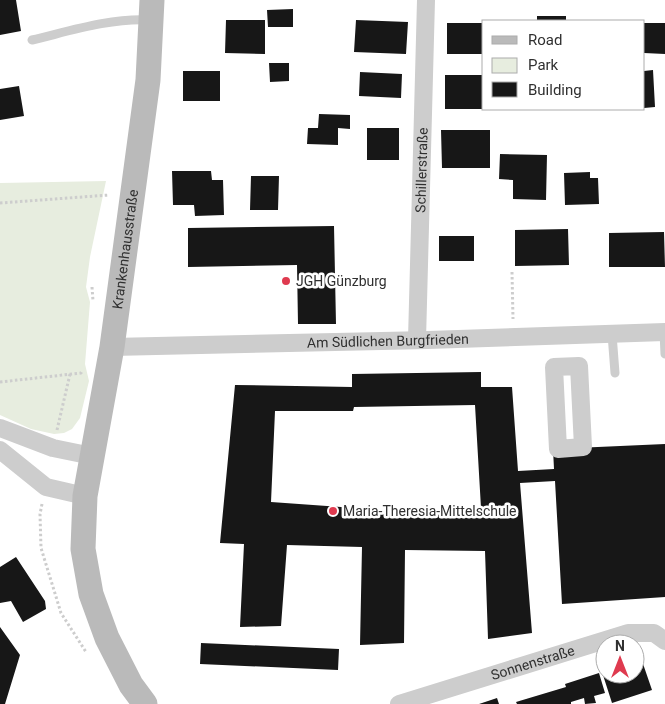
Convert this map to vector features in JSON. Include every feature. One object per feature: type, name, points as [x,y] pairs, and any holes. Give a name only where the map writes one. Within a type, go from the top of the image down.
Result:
[{"type":"street","name":"Schillerstraße","points":[[417,340],[426,0]]},
{"type":"street","name":"Krankenhausstraße","points":[[145,704],[131,685],[107,638],[91,594],[83,549],[86,496],[112,347],[148,80],[152,10]]},
{"type":"street","name":"Am Südlichen Burgfrieden","points":[[112,347],[664,332]]},
{"type":"street","points":[[0,428],[53,448],[92,456]]},
{"type":"street","points":[[0,450],[46,487],[86,496]]},
{"type":"street","name":"Sonnenstraße","points":[[406,703],[628,633],[654,633],[665,641]]},
{"type":"lane","points":[[32,40],[116,21],[134,19],[152,10]]},
{"type":"lane","points":[[664,332],[665,354]]},
{"type":"lane","points":[[612,334],[615,373]]},
{"type":"path","points":[[0,204],[132,193]]},
{"type":"path","points":[[512,272],[513,337]]},
{"type":"path","points":[[0,382],[81,373],[84,364]]},
{"type":"green space","points":[[106,181],[90,257],[86,287],[90,302],[85,364],[89,381],[80,418],[72,429],[64,433],[54,434],[31,429],[0,415],[0,183]]},
{"type":"building","points":[[0,0],[16,0],[21,31],[0,35]]},
{"type":"building","points":[[293,9],[293,27],[268,27],[267,10]]},
{"type":"building","points":[[537,16],[566,16],[566,20],[537,20]]},
{"type":"building","points":[[226,20],[265,20],[265,54],[225,53]]},
{"type":"building","points":[[356,20],[408,22],[406,54],[354,52]]},
{"type":"building","points":[[447,23],[482,23],[482,54],[447,54]]},
{"type":"building","points":[[645,23],[665,23],[665,54],[645,53]]},
{"type":"building","points":[[269,63],[289,63],[289,81],[270,82]]},
{"type":"building","points":[[653,70],[655,107],[645,108],[645,71]]},
{"type":"building","points":[[183,71],[220,71],[220,101],[183,101]]},
{"type":"building","points":[[360,72],[402,74],[401,98],[359,96]]},
{"type":"building","points":[[445,75],[482,75],[482,109],[445,109]]},
{"type":"building","points":[[19,86],[24,116],[0,120],[0,89]]},
{"type":"building","points":[[319,114],[350,115],[350,129],[338,128],[338,145],[307,144],[308,128],[318,128]]},
{"type":"building","points":[[367,128],[399,128],[399,160],[367,160]]},
{"type":"building","points":[[441,130],[490,130],[490,168],[442,168]]},
{"type":"building","points":[[500,154],[547,155],[546,200],[513,199],[513,180],[499,179]]},
{"type":"building","points":[[172,171],[211,171],[212,180],[223,180],[224,215],[195,216],[194,205],[173,205]]},
{"type":"building","points":[[590,172],[590,178],[598,178],[599,204],[565,205],[564,173]]},
{"type":"building","points":[[251,176],[279,176],[278,210],[250,210]]},
{"type":"building","points":[[334,226],[336,324],[298,324],[297,265],[188,267],[188,228]]},
{"type":"building","points":[[568,229],[569,265],[515,266],[515,230]]},
{"type":"building","points":[[664,232],[665,267],[609,267],[609,233]]},
{"type":"building","points":[[439,236],[474,236],[474,261],[439,261]]},
{"type":"building","points":[[481,372],[481,387],[512,387],[518,471],[554,469],[553,449],[665,444],[665,597],[562,604],[555,481],[520,483],[532,633],[488,639],[485,551],[405,550],[404,643],[360,645],[362,547],[287,545],[281,626],[240,627],[244,544],[220,543],[235,385],[352,387],[352,374]],"holes":[[[475,405],[481,508],[425,513],[271,502],[275,411],[353,411],[354,407]]]},
{"type":"building","points":[[16,557],[45,601],[46,609],[23,622],[11,601],[0,603],[0,567]]},
{"type":"building","points":[[0,627],[20,655],[5,704],[0,704]]},
{"type":"building","points":[[201,643],[339,649],[338,670],[200,664]]},
{"type":"building","points":[[645,670],[652,690],[612,703],[606,684],[645,684]]},
{"type":"building","points":[[595,674],[595,684],[602,684],[605,693],[594,696],[596,703],[585,704],[584,698],[571,702],[571,704],[517,704],[516,702],[566,687],[565,684]]},
{"type":"building","points":[[497,698],[499,704],[479,704]]},
{"type":"place","name":"JGH Günzburg","points":[[286,281]]},
{"type":"place","name":"Maria-Theresia-Mittelschule","points":[[333,511]]}]
